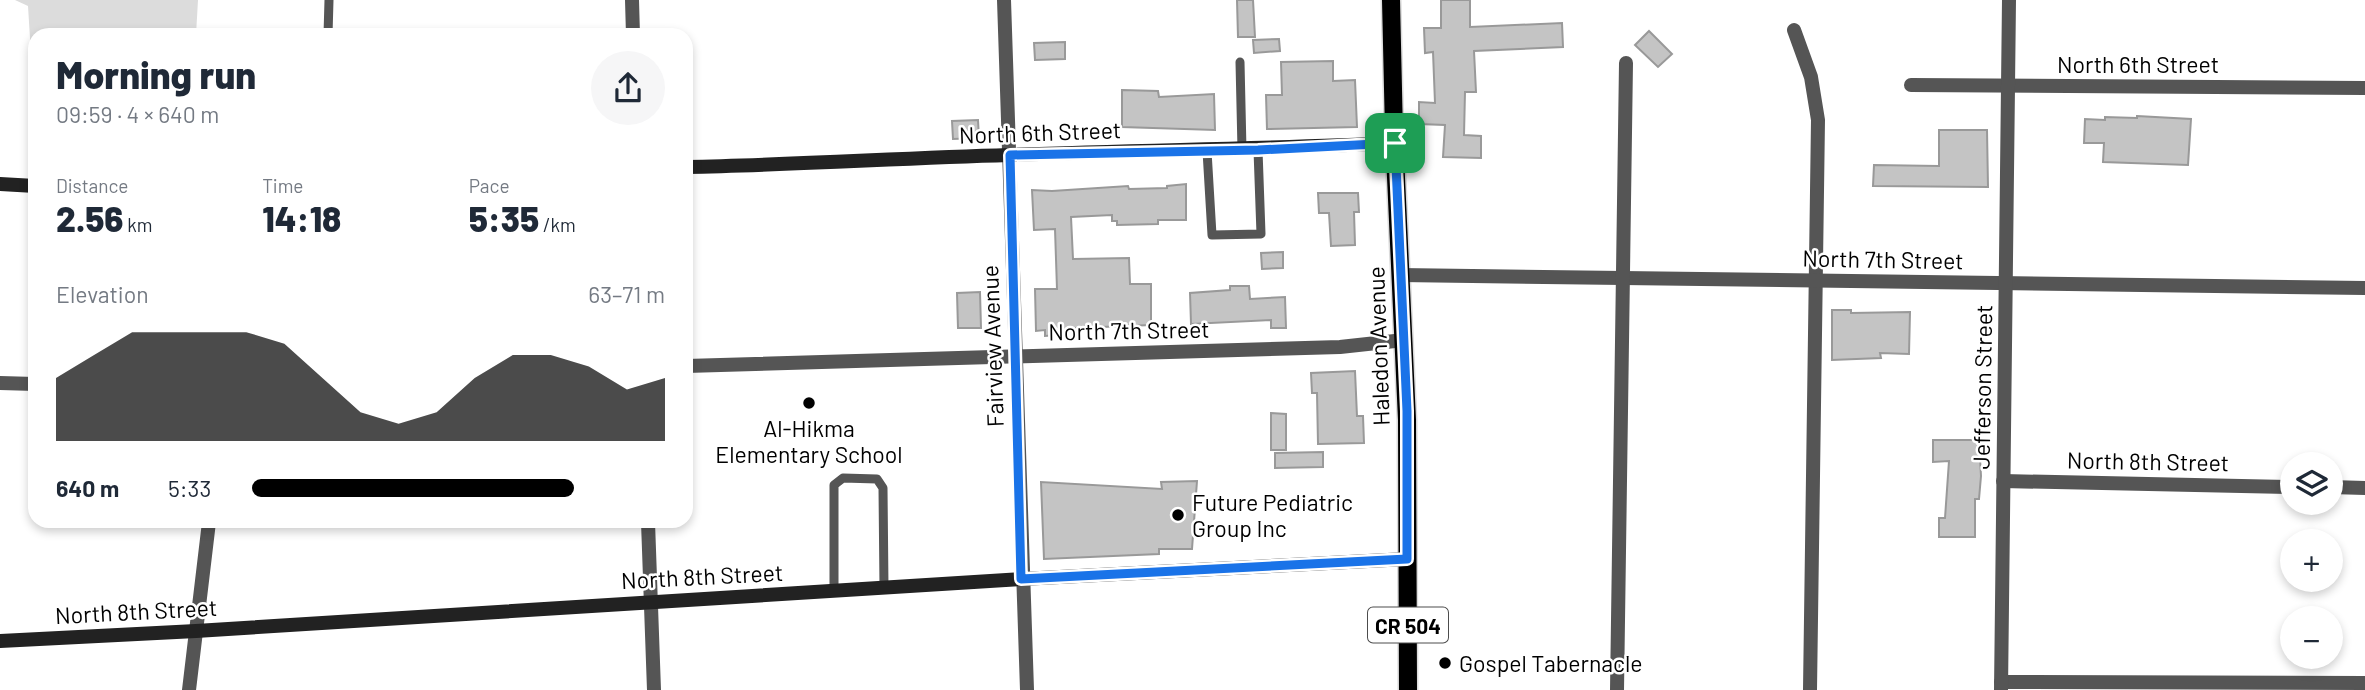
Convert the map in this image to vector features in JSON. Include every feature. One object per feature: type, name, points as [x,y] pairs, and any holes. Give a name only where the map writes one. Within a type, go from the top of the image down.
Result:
[{"type":"main road","name":"Haledon Avenue","points":[[1391,0],[1404,340],[1408,690]]},
{"type":"street","points":[[632,0],[633,28]]},
{"type":"street","name":"Fairview Avenue","points":[[1004,0],[1021,579],[1027,690]]},
{"type":"street","name":"Jefferson Street","points":[[2001,686],[2009,0]]},
{"type":"street","points":[[1794,30],[1811,77],[1818,120],[1810,690]]},
{"type":"street","points":[[1617,690],[1626,63]]},
{"type":"street","name":"North 6th Street","points":[[1911,85],[2365,88]]},
{"type":"street","name":"North 6th Street","points":[[693,167],[774,166],[1010,155],[1258,150],[1395,143]]},
{"type":"street","points":[[0,184],[28,186]]},
{"type":"street","name":"North 7th Street","points":[[1400,275],[2365,288]]},
{"type":"street","name":"North 7th Street","points":[[693,366],[1340,347],[1404,340]]},
{"type":"street","points":[[0,383],[28,384]]},
{"type":"street","name":"North 8th Street","points":[[2003,481],[2280,486]]},
{"type":"street","points":[[2343,487],[2365,488]]},
{"type":"street","points":[[189,690],[208,528]]},
{"type":"street","points":[[648,528],[654,690]]},
{"type":"street","name":"North 8th Street","points":[[0,641],[1021,579],[1407,559]]},
{"type":"street","points":[[2001,686],[2365,684]]},
{"type":"lane","points":[[328,0],[328,28]]},
{"type":"lane","points":[[1240,62],[1242,150]]},
{"type":"lane","points":[[1207,150],[1212,235],[1261,234],[1258,150]]},
{"type":"lane","points":[[834,592],[834,485],[844,478],[877,479],[883,488],[884,588]]},
{"type":"shaded area","points":[[15,0],[198,0],[196,28],[29,28],[28,6]]},
{"type":"building","points":[[1237,0],[1253,0],[1255,37],[1238,37]]},
{"type":"building","points":[[1441,0],[1470,0],[1470,27],[1562,23],[1563,47],[1474,51],[1476,92],[1465,92],[1464,135],[1481,136],[1481,158],[1443,157],[1445,125],[1419,124],[1419,102],[1435,103],[1433,52],[1425,53],[1424,28],[1441,28]]},
{"type":"building","points":[[1649,31],[1672,54],[1658,67],[1635,45]]},
{"type":"building","points":[[1279,39],[1280,51],[1254,53],[1253,40]]},
{"type":"building","points":[[1065,42],[1065,59],[1035,60],[1034,43]]},
{"type":"building","points":[[1333,61],[1333,81],[1355,80],[1357,127],[1267,129],[1266,95],[1282,95],[1281,62]]},
{"type":"building","points":[[1122,90],[1158,91],[1159,97],[1214,94],[1215,130],[1122,127]]},
{"type":"building","points":[[2105,117],[2191,119],[2188,165],[2103,162],[2104,143],[2084,143],[2085,119],[2105,120]]},
{"type":"building","points":[[978,120],[979,138],[953,139],[952,121]]},
{"type":"building","points":[[1939,130],[1987,130],[1988,187],[1873,186],[1874,165],[1939,166]]},
{"type":"building","points":[[1186,184],[1186,220],[1117,225],[1117,221],[1112,221],[1112,215],[1071,217],[1073,259],[1129,258],[1130,284],[1151,284],[1151,325],[1076,328],[1076,331],[1058,331],[1058,335],[1045,336],[1045,330],[1036,331],[1035,289],[1057,289],[1055,229],[1034,230],[1032,190],[1128,186],[1129,189],[1167,188]]},
{"type":"building","points":[[1318,193],[1358,193],[1359,212],[1354,212],[1355,245],[1331,246],[1329,213],[1319,213]]},
{"type":"building","points":[[1283,252],[1283,268],[1262,269],[1261,253]]},
{"type":"building","points":[[1230,286],[1249,286],[1250,299],[1285,297],[1286,328],[1271,328],[1271,320],[1191,324],[1190,293],[1230,290]]},
{"type":"building","points":[[980,292],[981,328],[958,328],[957,293]]},
{"type":"building","points":[[1832,310],[1851,310],[1851,313],[1910,312],[1909,354],[1880,353],[1881,358],[1832,360]]},
{"type":"building","points":[[1355,371],[1357,416],[1363,416],[1364,443],[1318,444],[1317,393],[1312,393],[1311,373]]},
{"type":"building","points":[[1271,413],[1286,414],[1286,450],[1271,450]]},
{"type":"building","points":[[1933,440],[1979,440],[1981,476],[1979,499],[1975,499],[1975,537],[1939,537],[1939,518],[1945,518],[1949,461],[1933,462]]},
{"type":"building","points":[[1323,452],[1323,467],[1275,468],[1275,453]]},
{"type":"building","points":[[1197,481],[1192,549],[1159,549],[1159,554],[1044,559],[1041,482],[1162,489],[1161,482]]},
{"type":"place","name":"Al-Hikma Elementary School","points":[[809,403]]},
{"type":"place","name":"Future Pediatric Group Inc","points":[[1178,515]]},
{"type":"place","name":"Gospel Tabernacle","points":[[1445,663]]},
{"type":"route","points":[[1395,143],[1407,411],[1407,559],[1021,579],[1010,155],[1258,150],[1395,143]]}]
